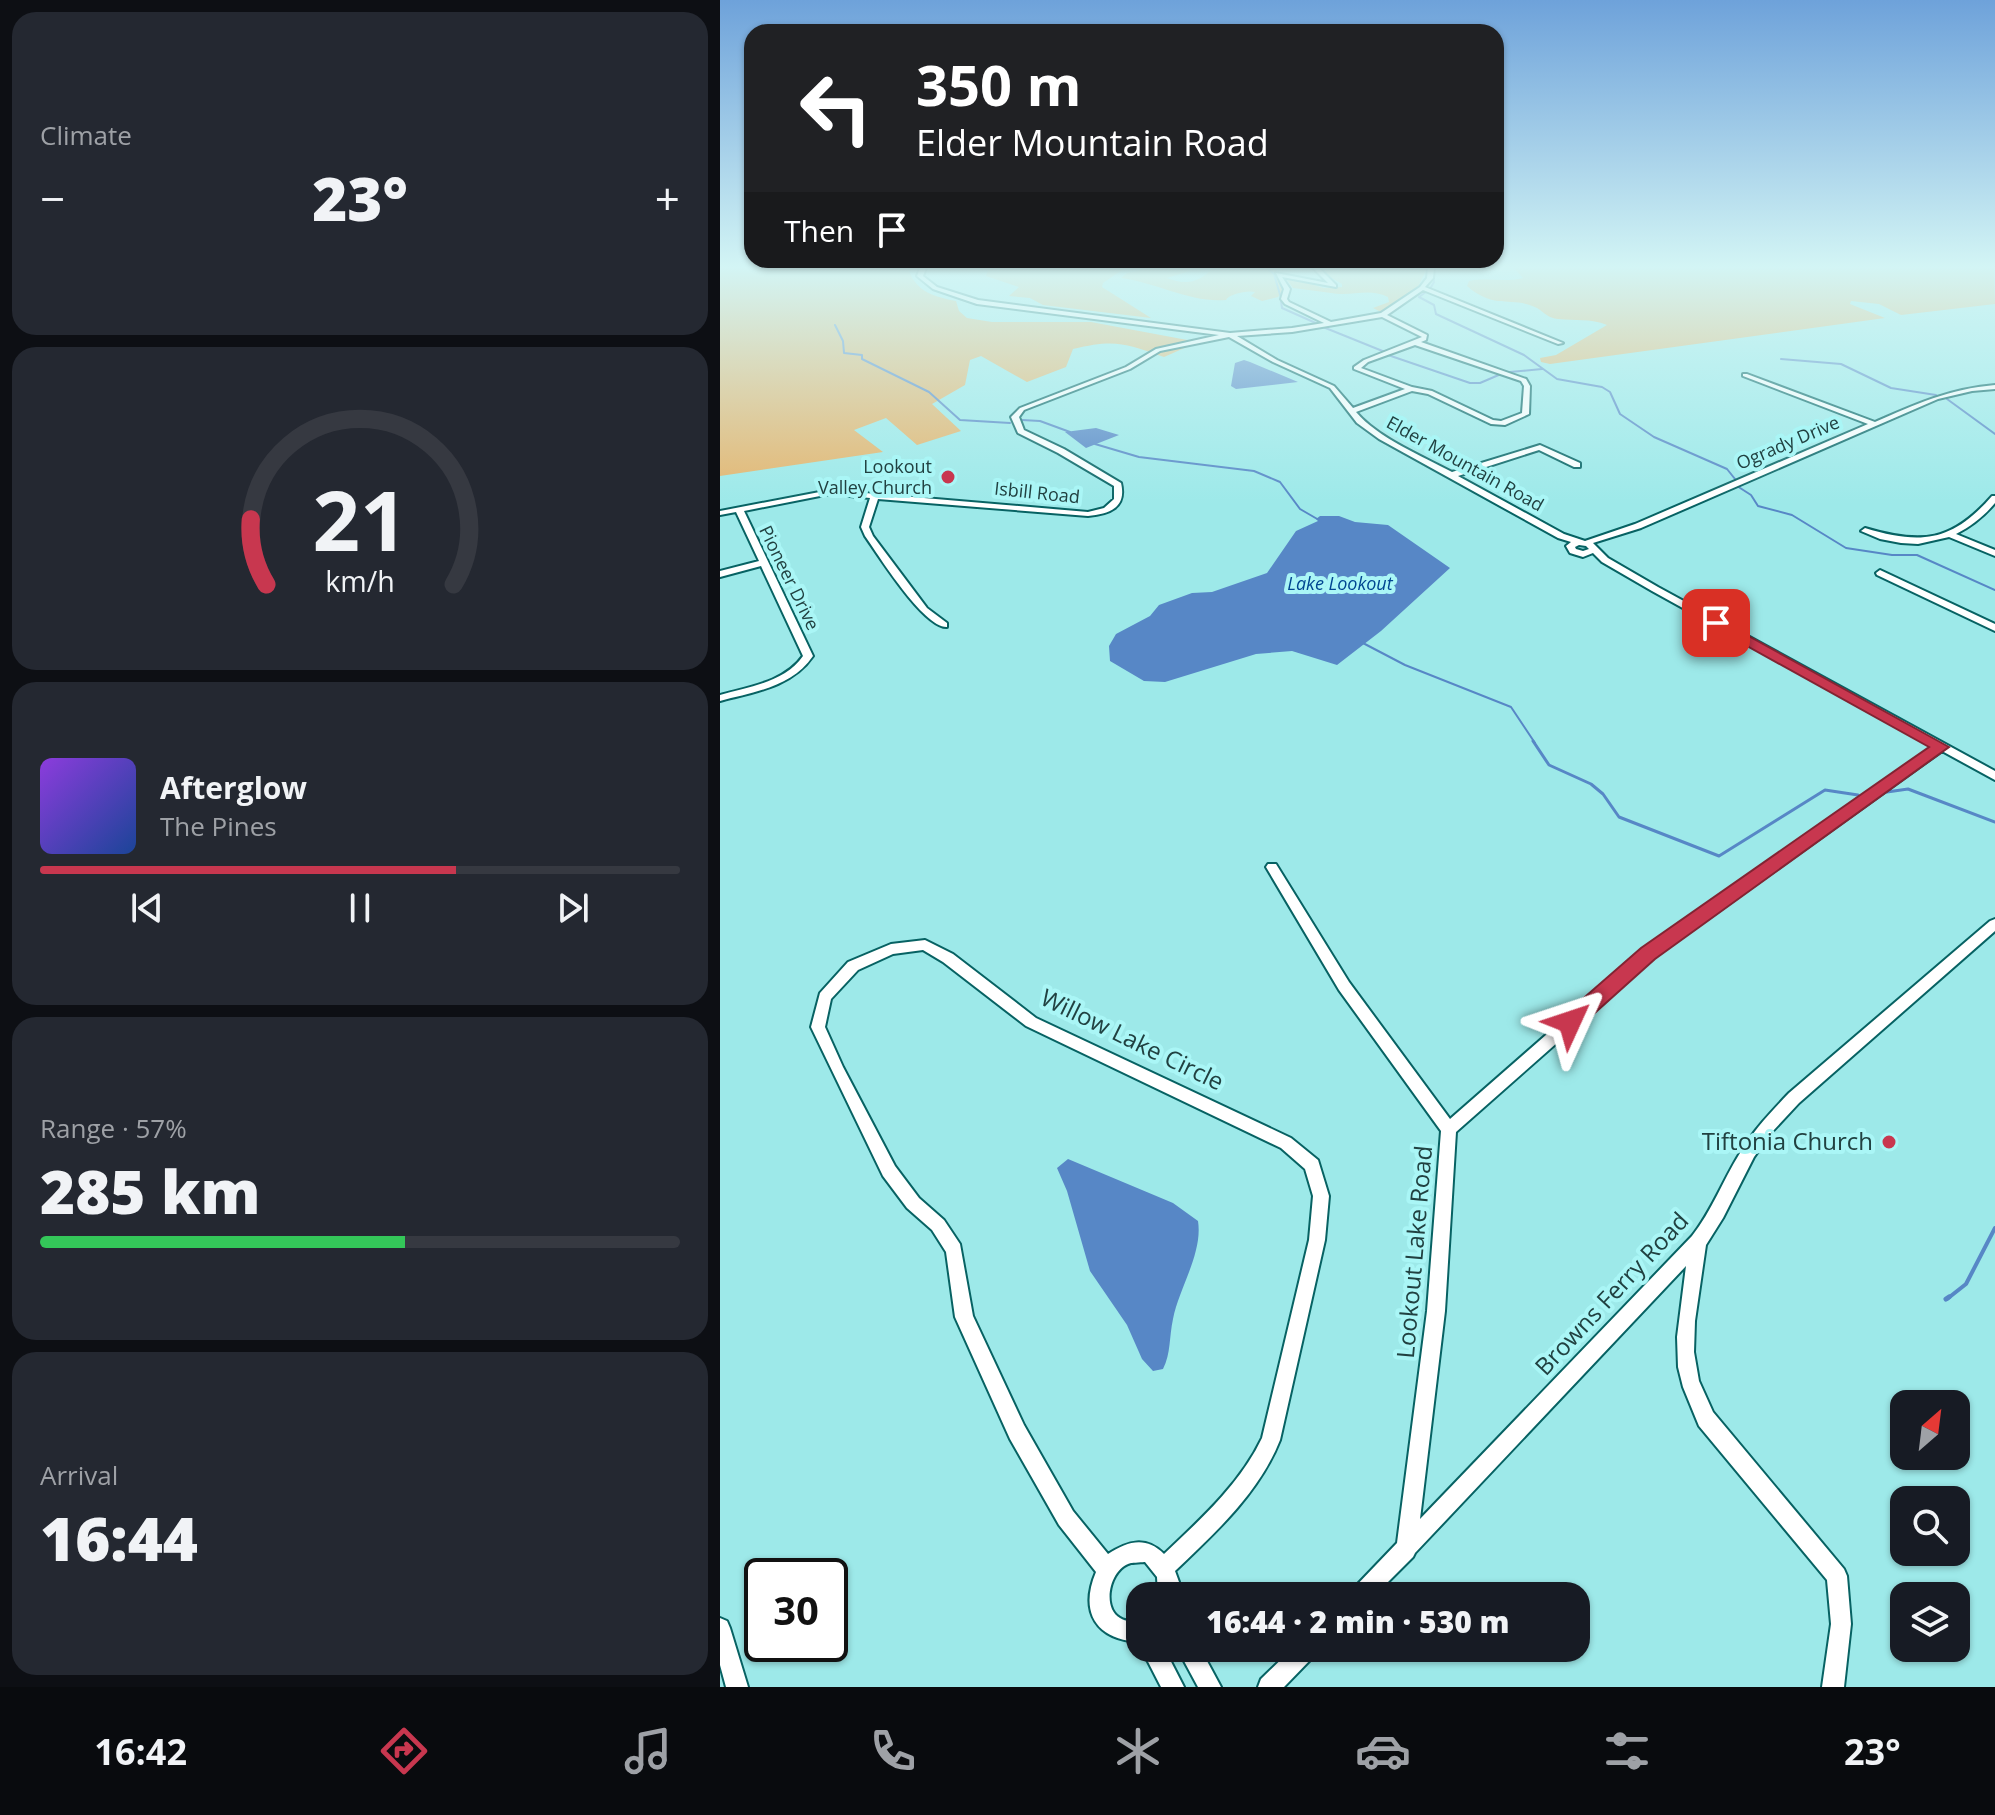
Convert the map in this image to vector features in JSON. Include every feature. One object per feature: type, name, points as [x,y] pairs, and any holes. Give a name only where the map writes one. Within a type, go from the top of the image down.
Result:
[{"type":"street","name":"Isbill Road","points":[[720,513],[830,492],[1088,514],[1108,510],[1116,506],[1118,485],[1021,431],[1015,417],[1022,409],[1128,368],[1158,350],[1174,347]]},
{"type":"street","name":"Elder Mountain Road","points":[[1250,347],[1332,387],[1352,411],[1382,437],[1561,536],[1586,545],[1605,560],[1995,776]]},
{"type":"street","points":[[1406,347],[1356,366],[1411,389],[1430,392],[1491,422],[1502,423],[1525,414],[1527,386],[1524,380],[1427,347]]},
{"type":"street","points":[[1745,375],[1874,424]]},
{"type":"street","name":"Ogrady Drive","points":[[1586,545],[1958,391],[1995,387]]},
{"type":"street","points":[[1352,411],[1411,389]]},
{"type":"street","points":[[1452,475],[1540,447],[1577,465]]},
{"type":"street","points":[[875,496],[865,527],[869,536],[924,610],[944,625]]},
{"type":"street","points":[[1865,531],[1878,537],[1923,543],[1949,534],[1981,513],[1995,498]]},
{"type":"street","name":"Pioneer Drive","points":[[720,698],[782,678],[799,669],[808,656],[739,509]]},
{"type":"street","points":[[1949,534],[1995,553]]},
{"type":"street","name":"Elder Mountain Road","points":[[1586,545],[1573,551],[1605,560]]},
{"type":"street","points":[[1583,554],[1586,545]]},
{"type":"street","points":[[720,574],[763,563]]},
{"type":"street","points":[[1880,573],[1995,628]]},
{"type":"street","points":[[1449,1129],[1648,954],[1941,747]]},
{"type":"street","name":"Lookout Lake Road","points":[[1272,867],[1344,986],[1449,1129],[1436,1311],[1406,1550]]},
{"type":"street","name":"Browns Ferry Road","points":[[1374,1582],[1698,1242],[1727,1198],[1743,1161],[1770,1123],[1794,1098],[1995,924]]},
{"type":"street","name":"Willow Lake Circle","points":[[1108,1570],[1066,1518],[1017,1432],[964,1317],[954,1250],[937,1224],[913,1203],[889,1171],[818,1027],[824,1000],[835,983],[853,966],[891,949],[925,945],[972,976],[1020,1016],[1286,1143],[1312,1165],[1321,1196],[1317,1240],[1271,1440],[1263,1461],[1204,1530],[1165,1567]]},
{"type":"street","points":[[1698,1242],[1687,1335],[1686,1366],[1692,1390],[1706,1419],[1837,1576],[1841,1624],[1833,1687]]},
{"type":"street","points":[[1126,1634],[1107,1624],[1100,1610],[1099,1592],[1108,1570],[1127,1554],[1148,1552],[1165,1567],[1169,1582]]},
{"type":"street","points":[[720,1628],[737,1687]]},
{"type":"street","points":[[1160,1662],[1173,1687]]},
{"type":"street","points":[[1196,1662],[1210,1687]]},
{"type":"street","points":[[1269,1687],[1294,1662]]},
{"type":"shaded area","points":[[720,347],[1085,347],[1073,349],[1066,367],[1027,382],[981,356],[970,360],[965,385],[932,404],[961,431],[917,445],[886,418],[854,430],[883,452],[720,476]]},
{"type":"shaded area","points":[[1133,347],[1187,347],[1164,357]]},
{"type":"shaded area","points":[[1570,347],[1676,347],[1550,364],[1541,362],[1540,358],[1556,355]]},
{"type":"water","points":[[1244,360],[1298,382],[1236,389],[1231,386],[1235,363]]},
{"type":"water","points":[[1096,428],[1119,435],[1086,448],[1065,432]]},
{"type":"water","name":"Lake Lookout","points":[[1320,516],[1339,516],[1355,522],[1388,525],[1450,568],[1381,631],[1337,665],[1292,651],[1256,654],[1165,682],[1144,681],[1110,661],[1109,646],[1116,634],[1150,616],[1159,605],[1192,593],[1212,592],[1267,573],[1296,531],[1318,521],[1316,519]]},
{"type":"water","points":[[1068,1159],[1173,1203],[1198,1221],[1197,1245],[1176,1307],[1163,1369],[1153,1371],[1142,1359],[1127,1325],[1090,1271],[1067,1191],[1057,1168]]},
{"type":"waterway","points":[[843,347],[844,353],[862,355],[862,359],[929,392],[960,420],[1010,423]]},
{"type":"waterway","points":[[1372,347],[1385,352]]},
{"type":"waterway","points":[[1506,347],[1524,355],[1557,379],[1602,387],[1610,392],[1620,414],[1654,437],[1727,469],[1735,479]]},
{"type":"waterway","points":[[1388,355],[1470,383],[1480,383],[1501,374]]},
{"type":"waterway","points":[[1781,359],[1841,364],[1891,388],[1936,395]]},
{"type":"waterway","points":[[1510,372],[1542,369]]},
{"type":"waterway","points":[[1947,399],[1995,434]]},
{"type":"waterway","points":[[1022,420],[1040,421],[1070,432]]},
{"type":"waterway","points":[[1095,444],[1139,457],[1254,471],[1280,482],[1300,509],[1319,520]]},
{"type":"waterway","points":[[1737,486],[1751,495],[1758,506],[1792,515],[1846,548],[1892,555],[1917,555],[1995,590]]},
{"type":"waterway","points":[[1361,642],[1405,665],[1511,707],[1535,743]]},
{"type":"waterway","points":[[1533,741],[1549,765],[1591,784],[1603,794],[1619,817],[1719,856],[1825,790],[1858,795]]},
{"type":"waterway","points":[[1887,792],[1908,789],[1995,822]]},
{"type":"waterway","points":[[1947,1299],[1966,1284],[1995,1228]]},
{"type":"place","name":"Lookout Valley Church","points":[[948,477]]},
{"type":"place","name":"Tiftonia Church","points":[[1889,1142]]},
{"type":"route","points":[[1570,1022],[1648,954],[1941,747],[1716,623]]}]
